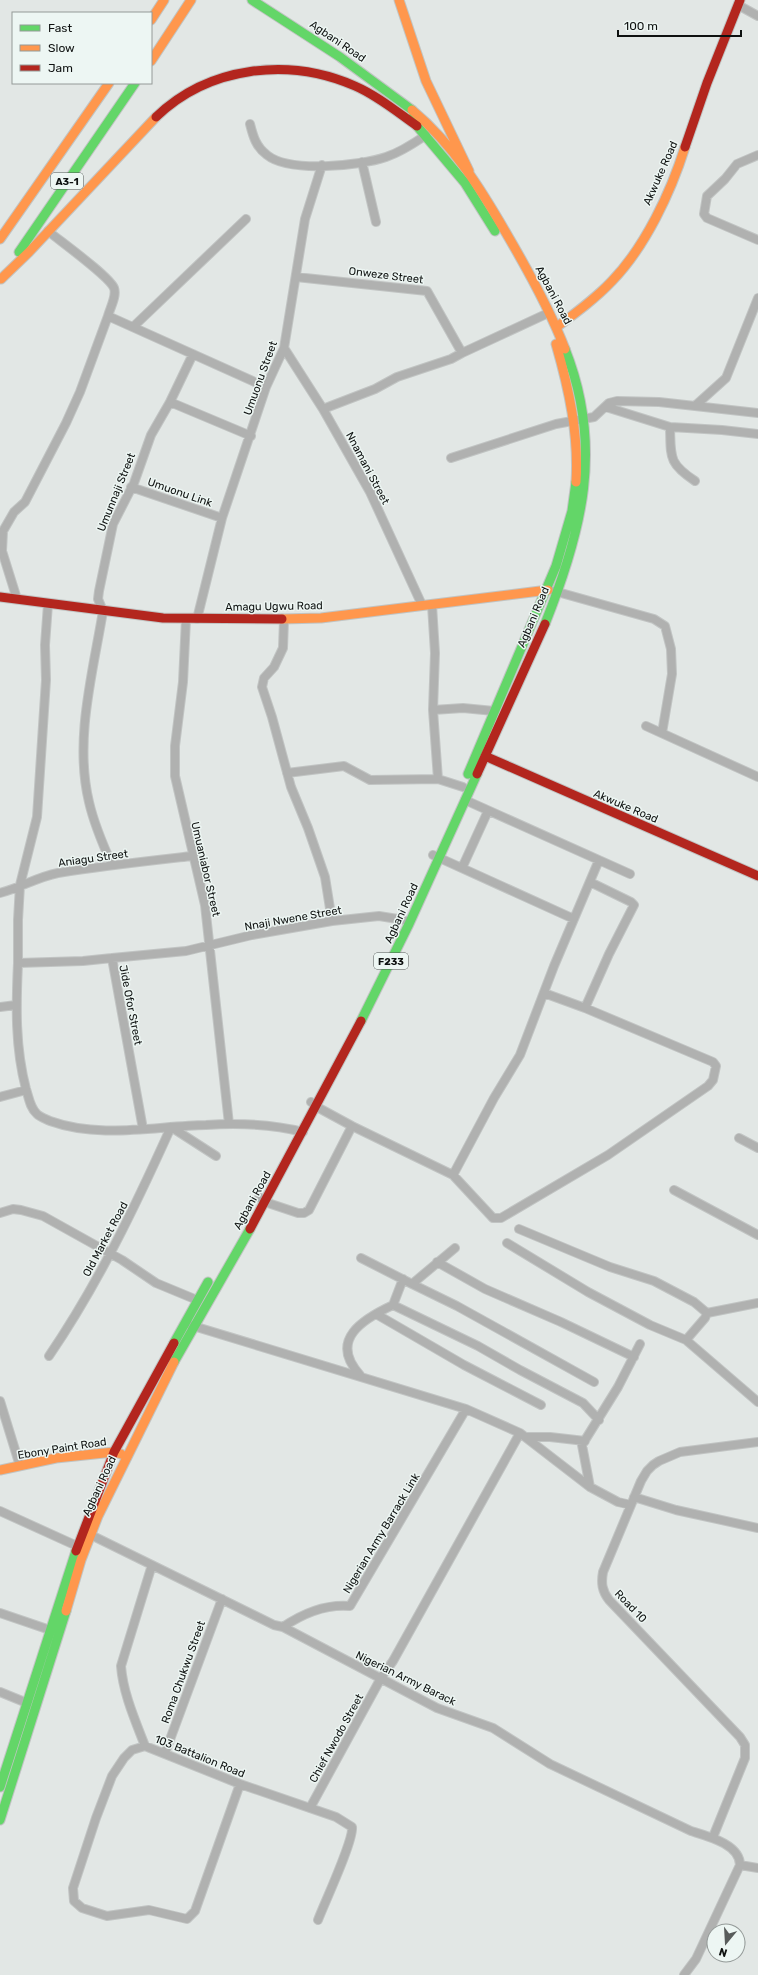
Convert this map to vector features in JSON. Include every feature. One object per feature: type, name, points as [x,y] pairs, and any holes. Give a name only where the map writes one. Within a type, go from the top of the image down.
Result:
[{"type":"main road","points":[[152,18],[164,0]]},
{"type":"main road","points":[[152,59],[191,0]]},
{"type":"main road","name":"Agbani Road","points":[[0,1787],[77,1546],[114,1452],[262,1199],[383,980],[436,857],[462,787],[481,754],[552,590],[578,526],[584,497],[587,444],[584,420],[572,366],[515,248],[469,171],[434,129],[407,107],[316,40],[252,0]]},
{"type":"main road","points":[[399,0],[426,81],[469,171]]},
{"type":"main road","name":"Akwuke Road","points":[[554,328],[594,299],[617,275],[631,257],[647,229],[683,154],[696,111],[739,2]]},
{"type":"main road","points":[[0,279],[29,252],[157,115],[181,97],[200,86],[228,76],[251,71],[275,69],[334,78],[363,90],[417,126]]},
{"type":"main road","name":"A3-1","points":[[2,234],[108,84]]},
{"type":"main road","name":"A3-1","points":[[0,279],[134,84]]},
{"type":"main road","name":"Agbani Road","points":[[314,1104],[404,920],[465,800],[494,711],[552,590],[575,496],[576,475],[574,421],[554,328],[544,315],[510,254],[465,183],[417,126],[407,107]]},
{"type":"main road","name":"Amagu Ugwu Road","points":[[0,596],[103,611],[186,619],[284,620],[321,618],[552,590]]},
{"type":"main road","name":"Akwuke Road","points":[[481,754],[553,788],[699,849],[758,876]]},
{"type":"main road","name":"Agbani Road","points":[[228,1247],[262,1199]]},
{"type":"main road","name":"Agbani Road","points":[[0,1820],[100,1510],[189,1324],[197,1300],[213,1274]]},
{"type":"main road","name":"Ebony Paint Road","points":[[0,1470],[56,1458],[114,1452],[126,1457]]},
{"type":"street","points":[[739,2],[758,16]]},
{"type":"street","points":[[250,124],[255,142],[266,155],[274,160],[289,164],[322,165],[362,162],[384,158],[399,152],[426,135]]},
{"type":"street","points":[[758,155],[737,164],[725,179],[707,196],[704,214],[706,218],[758,240]]},
{"type":"street","points":[[362,162],[376,222]]},
{"type":"street","name":"Umuonu Street","points":[[197,619],[222,518],[251,436],[266,387],[284,348],[305,219],[322,165]]},
{"type":"street","points":[[133,327],[246,219]]},
{"type":"street","points":[[17,599],[2,551],[3,531],[14,512],[25,502],[66,423],[80,392],[115,293],[111,283],[87,261],[48,231]]},
{"type":"street","name":"Onweze Street","points":[[296,277],[427,291],[462,353]]},
{"type":"street","points":[[696,405],[726,378],[758,298]]},
{"type":"street","points":[[323,409],[375,389],[397,376],[451,359],[544,315]]},
{"type":"street","points":[[108,316],[266,387]]},
{"type":"street","name":"Nnamani Street","points":[[284,348],[323,409],[370,492],[427,605]]},
{"type":"street","name":"Umunnaji Street","points":[[103,611],[98,599],[107,546],[113,524],[134,483],[151,435],[170,402],[192,354]]},
{"type":"street","points":[[451,458],[556,424],[584,420],[596,416],[613,402],[625,401],[696,405],[758,413]]},
{"type":"street","points":[[170,402],[251,436]]},
{"type":"street","points":[[606,407],[670,427],[758,434]]},
{"type":"street","points":[[670,427],[671,457],[673,463],[681,472],[695,481]]},
{"type":"street","name":"Umuonu Link","points":[[131,487],[222,518]]},
{"type":"street","points":[[552,590],[654,619],[665,626],[671,648],[672,674],[662,733]]},
{"type":"street","points":[[48,604],[45,645],[46,680],[37,817],[20,885],[18,920],[16,1005],[18,1051],[31,1106],[37,1115],[55,1122],[91,1129],[143,1129],[229,1124],[279,1127],[299,1131]]},
{"type":"street","points":[[427,605],[435,652],[432,710],[438,779]]},
{"type":"street","points":[[103,611],[87,706],[84,751],[89,802],[103,844],[112,865]]},
{"type":"street","name":"Umuaniabor Street","points":[[186,619],[182,682],[174,762],[179,796],[192,856],[205,904],[229,1124]]},
{"type":"street","points":[[284,620],[283,648],[274,667],[264,678],[262,687],[272,717],[287,773],[325,877],[332,921]]},
{"type":"street","points":[[432,710],[463,708],[494,711]]},
{"type":"street","points":[[646,726],[758,777]]},
{"type":"street","points":[[287,773],[344,766],[370,780],[438,779],[462,787]]},
{"type":"street","points":[[465,800],[630,874]]},
{"type":"street","points":[[462,868],[488,810]]},
{"type":"street","name":"Aniagu Street","points":[[0,893],[57,873],[192,856]]},
{"type":"street","points":[[436,857],[574,920]]},
{"type":"street","points":[[453,1174],[494,1098],[520,1055],[599,860]]},
{"type":"street","points":[[585,1008],[609,954],[634,905],[631,902],[590,882]]},
{"type":"street","name":"Nnaji Nwene Street","points":[[186,951],[209,945],[332,921],[378,916],[404,920]]},
{"type":"street","name":"Jide Ofor Street","points":[[143,1129],[112,958],[186,951]]},
{"type":"street","points":[[18,963],[83,962],[112,958]]},
{"type":"street","points":[[314,1104],[352,1126],[453,1174],[493,1218],[501,1218],[608,1155],[708,1086],[713,1080],[716,1066],[713,1062],[585,1008],[544,993]]},
{"type":"street","points":[[0,1007],[16,1005]]},
{"type":"street","points":[[0,1097],[26,1090]]},
{"type":"street","points":[[262,1199],[298,1213],[309,1210],[352,1126]]},
{"type":"street","points":[[171,1127],[216,1156]]},
{"type":"street","name":"Old Market Road","points":[[49,1356],[111,1254],[171,1127]]},
{"type":"street","points":[[739,1138],[758,1148]]},
{"type":"street","points":[[674,1190],[758,1235]]},
{"type":"street","points":[[0,1213],[13,1209],[38,1214],[111,1254],[161,1285],[197,1300]]},
{"type":"street","points":[[519,1229],[604,1264],[654,1281],[694,1302],[707,1313]]},
{"type":"street","points":[[507,1243],[588,1292],[650,1325],[686,1340],[758,1402]]},
{"type":"street","points":[[412,1284],[455,1248]]},
{"type":"street","points":[[361,1258],[457,1306],[594,1382]]},
{"type":"street","points":[[437,1262],[485,1289],[561,1322],[634,1358]]},
{"type":"street","points":[[361,1376],[351,1365],[348,1350],[350,1336],[368,1317],[393,1305],[403,1279]]},
{"type":"street","points":[[707,1313],[758,1303]]},
{"type":"street","points":[[393,1305],[478,1346],[583,1403],[599,1420]]},
{"type":"street","points":[[686,1340],[693,1330],[705,1318],[707,1313]]},
{"type":"street","points":[[376,1314],[464,1365],[541,1405]]},
{"type":"street","points":[[189,1324],[466,1409],[523,1435],[590,1487],[618,1502],[632,1501],[758,1528]]},
{"type":"street","points":[[590,1487],[582,1446],[599,1420],[634,1358],[640,1344]]},
{"type":"street","points":[[0,1401],[20,1466]]},
{"type":"street","name":"Nigerian Army Barrack Link","points":[[282,1627],[304,1615],[320,1609],[340,1605],[350,1606],[466,1409]]},
{"type":"street","points":[[523,1435],[585,1441]]},
{"type":"street","name":"Chief Nwodo Street","points":[[310,1808],[381,1678],[523,1435]]},
{"type":"street","name":"Road 10","points":[[713,1837],[745,1758],[745,1745],[740,1737],[609,1600],[603,1590],[601,1582],[603,1572],[632,1501],[647,1471],[659,1461],[669,1456],[698,1449],[758,1442]]},
{"type":"street","points":[[0,1511],[77,1546]]},
{"type":"street","name":"Nigerian Army Barack","points":[[91,1535],[282,1627],[437,1708],[493,1728],[550,1764],[628,1802],[691,1831],[713,1837],[736,1852],[740,1859],[740,1865]]},
{"type":"street","points":[[145,1746],[133,1717],[122,1676],[121,1666],[152,1565]]},
{"type":"street","name":"Roma Chukwu Street","points":[[165,1753],[222,1599]]},
{"type":"street","points":[[0,1613],[50,1630]]},
{"type":"street","points":[[0,1692],[28,1703]]},
{"type":"street","name":"103 Battalion Road","points":[[240,1784],[195,1911],[187,1919],[149,1910],[107,1916],[82,1908],[74,1901],[73,1888],[96,1818],[112,1776],[124,1758],[132,1750],[145,1746],[240,1784],[346,1822],[352,1827],[352,1831],[318,1920]]},
{"type":"street","points":[[684,1975],[696,1959],[740,1865],[758,1868]]},
{"type":"traffic: fast","points":[[252,0],[340,57],[412,110]]},
{"type":"traffic: fast","points":[[19,252],[134,84]]},
{"type":"traffic: fast","points":[[413,117],[417,126],[465,183],[495,231]]},
{"type":"traffic: fast","points":[[545,624],[569,556],[578,522],[584,488],[586,455],[584,420],[577,385],[565,349]]},
{"type":"traffic: fast","points":[[468,774],[556,566],[572,511],[576,482]]},
{"type":"traffic: fast","points":[[361,1021],[409,924],[477,774]]},
{"type":"traffic: fast","points":[[174,1362],[250,1229]]},
{"type":"traffic: fast","points":[[174,1343],[208,1282]]},
{"type":"traffic: fast","points":[[0,1787],[76,1551]]},
{"type":"traffic: fast","points":[[0,1820],[66,1611]]},
{"type":"traffic: slow","points":[[152,18],[164,0]]},
{"type":"traffic: slow","points":[[152,59],[191,0]]},
{"type":"traffic: slow","points":[[399,0],[426,81],[469,171]]},
{"type":"traffic: slow","points":[[0,239],[108,84]]},
{"type":"traffic: slow","points":[[412,110],[441,138],[478,186],[532,279],[553,320],[565,349]]},
{"type":"traffic: slow","points":[[1,279],[29,252],[156,117]]},
{"type":"traffic: slow","points":[[558,326],[586,305],[606,287],[635,252],[656,218],[685,147]]},
{"type":"traffic: slow","points":[[556,344],[572,412],[577,464],[576,482]]},
{"type":"traffic: slow","points":[[282,619],[321,618],[548,590]]},
{"type":"traffic: slow","points":[[66,1611],[81,1560],[98,1516],[174,1362]]},
{"type":"traffic: slow","points":[[0,1470],[56,1458],[114,1452],[121,1454]]},
{"type":"traffic: jam","points":[[685,147],[707,83],[740,0]]},
{"type":"traffic: jam","points":[[156,117],[177,100],[200,87],[225,77],[251,72],[277,70],[304,71],[330,77],[355,86],[379,99],[417,126]]},
{"type":"traffic: jam","points":[[0,597],[163,618],[282,619]]},
{"type":"traffic: jam","points":[[477,774],[545,624]]},
{"type":"traffic: jam","points":[[485,756],[758,876]]},
{"type":"traffic: jam","points":[[250,1229],[361,1021]]},
{"type":"traffic: jam","points":[[76,1551],[114,1452],[174,1343]]}]
